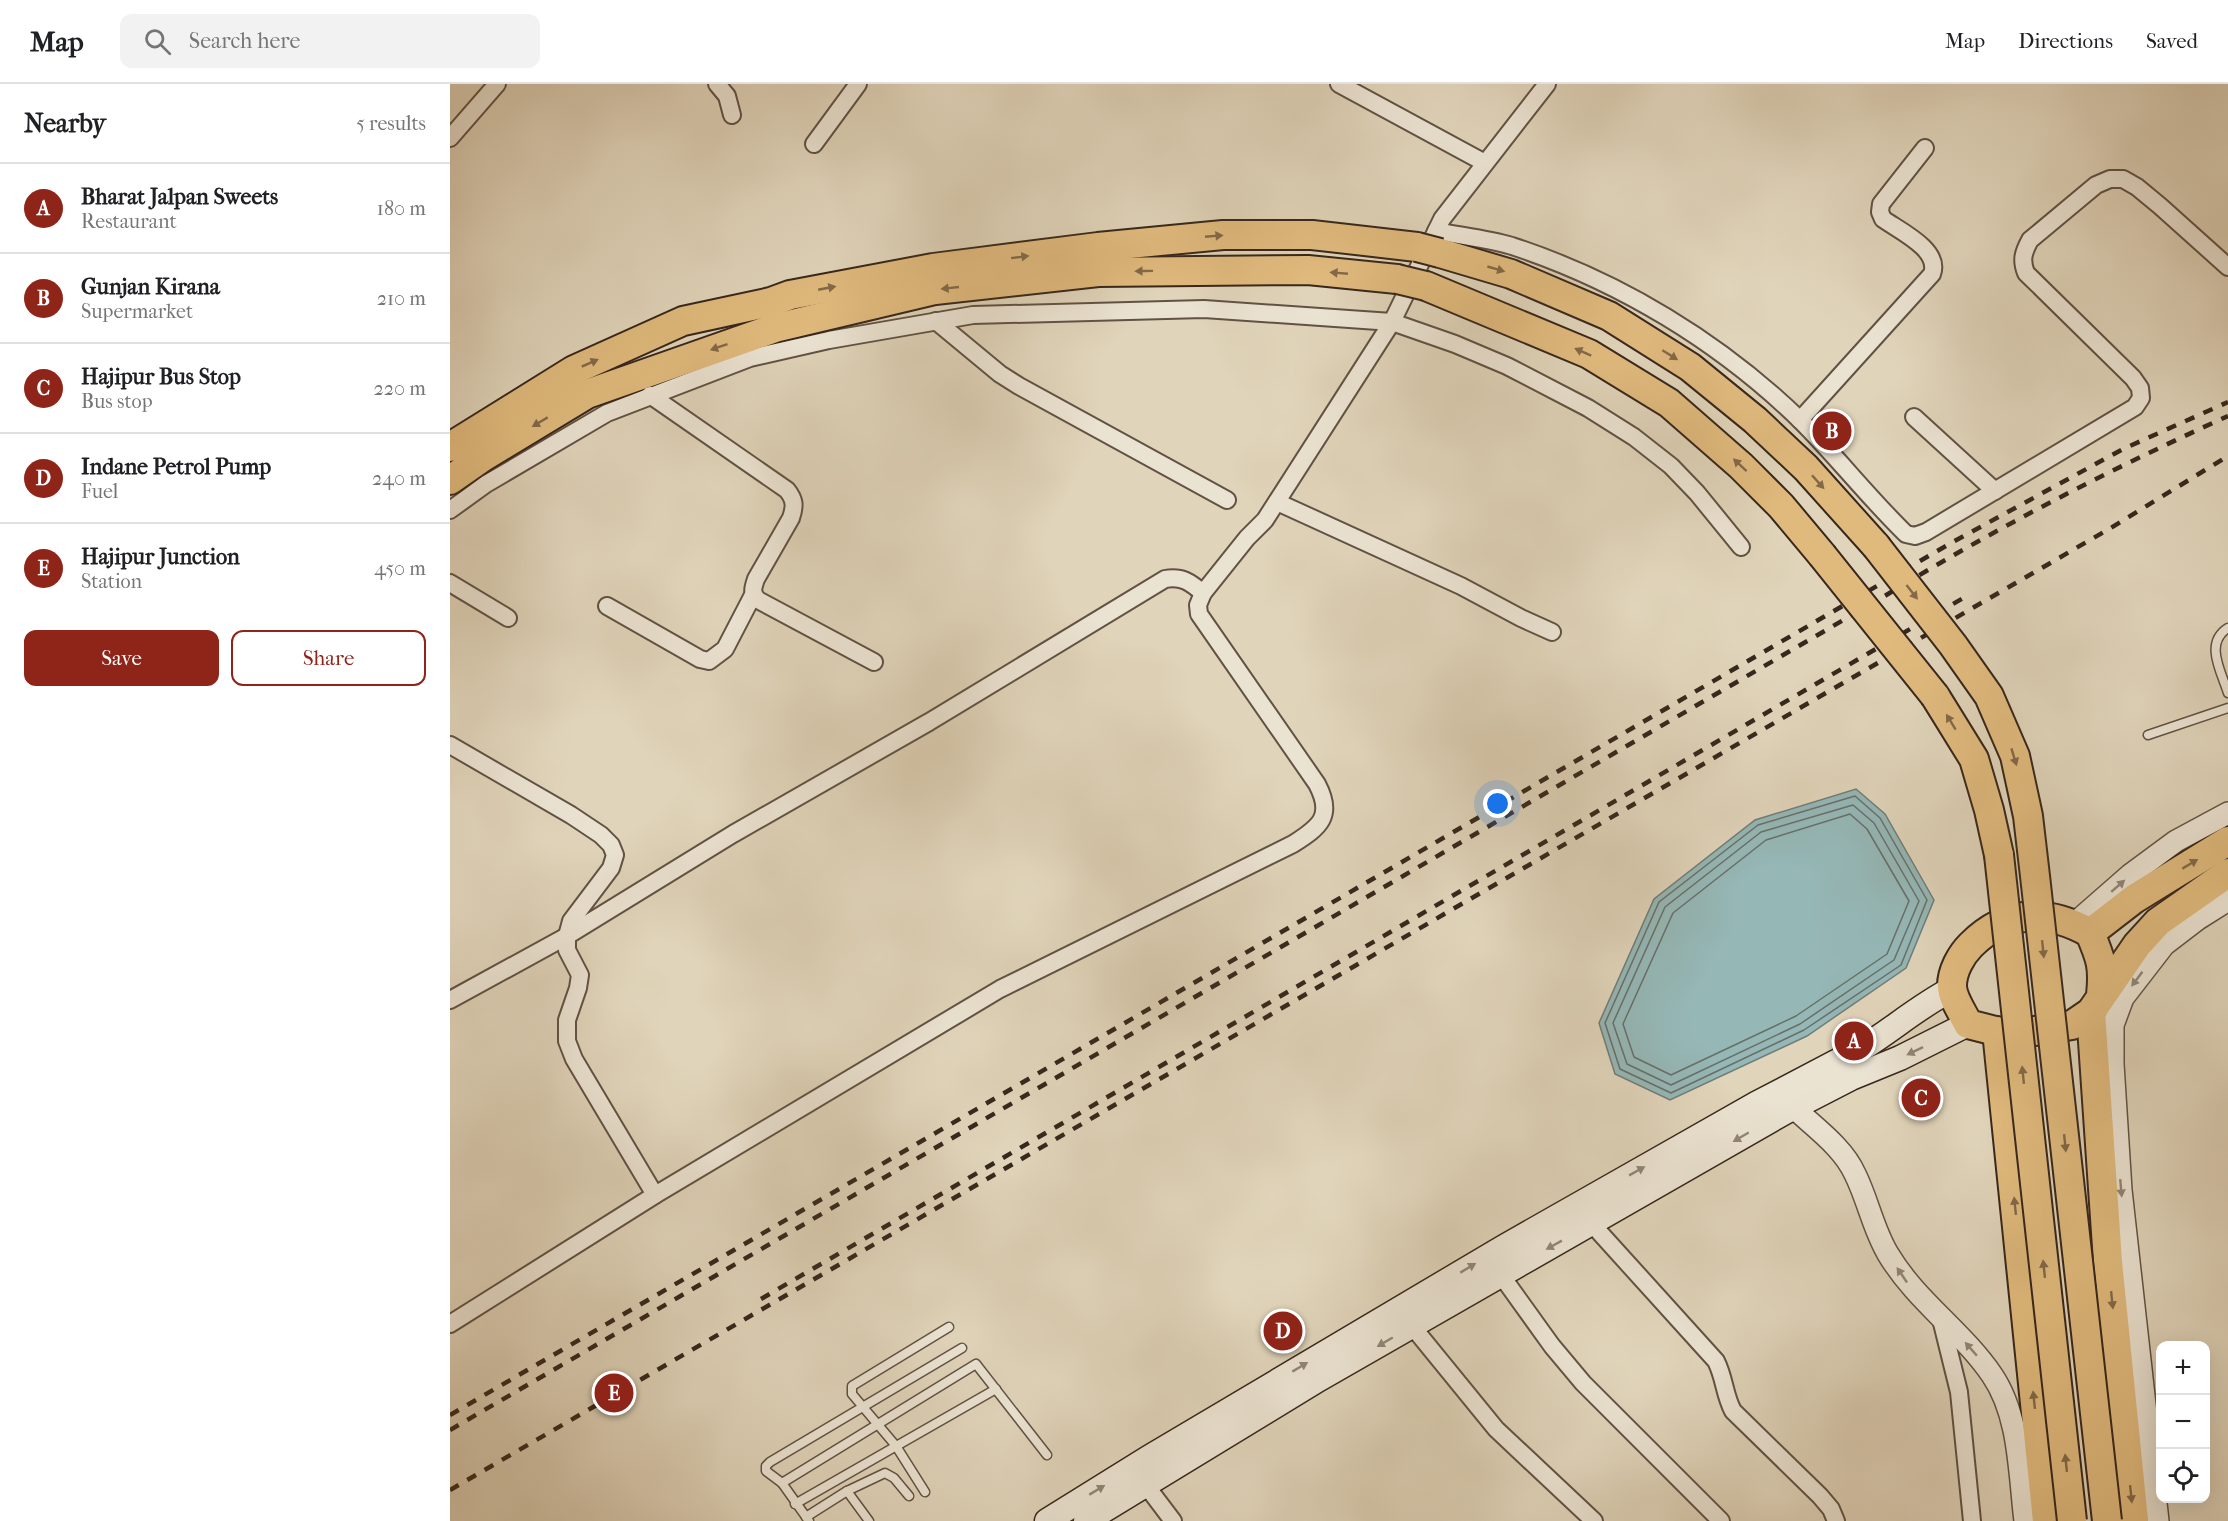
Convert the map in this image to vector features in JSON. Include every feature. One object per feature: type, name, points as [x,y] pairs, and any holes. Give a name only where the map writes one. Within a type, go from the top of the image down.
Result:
[{"type":"highway","points":[[450,480],[483,457],[587,394],[773,315],[790,295],[933,268],[1098,247],[1223,235],[1312,235],[1431,244],[1511,274],[1609,316],[1690,367],[1755,420],[1806,468],[1876,546],[1953,645],[1989,696],[2015,756],[2028,816],[2107,1521]]},
{"type":"highway","points":[[450,447],[574,370],[683,321],[773,315],[934,290],[1098,272],[1308,270],[1397,279],[1425,286],[1589,354],[1669,403],[1749,474],[1781,506],[1935,696],[1974,759],[1999,855],[2072,1521]]},
{"type":"highway","points":[[2082,929],[2228,841]]},
{"type":"highway","points":[[2134,1521],[2108,1262],[2096,1003],[2104,973],[2102,962],[2082,929],[2056,917],[2021,916],[2000,923],[1979,937],[1965,951],[1953,974],[1952,989],[1968,1024],[2011,1035],[2072,1025],[2096,1003],[2137,945],[2161,933],[2228,873]]},
{"type":"highway","points":[[1997,1031],[2047,1521]]},
{"type":"main road","points":[[1086,1521],[1145,1484],[1269,1398],[1592,1196],[1861,1048],[1892,1029],[1925,1003],[1952,989]]},
{"type":"main road","points":[[1047,1521],[1269,1398],[1412,1326],[1793,1107],[1968,1024]]},
{"type":"street","points":[[450,138],[497,84]]},
{"type":"street","points":[[717,84],[727,96],[732,116]]},
{"type":"street","points":[[814,144],[858,84]]},
{"type":"street","points":[[1339,84],[1485,163]]},
{"type":"street","points":[[450,1324],[656,1196],[1000,989],[1293,844],[1318,826],[1324,818],[1323,794],[1199,614],[1197,605],[1203,593],[1247,538],[1265,520],[1392,322],[1452,205],[1547,84]]},
{"type":"street","points":[[1800,420],[1932,274],[1935,267],[1934,260],[1927,250],[1883,219],[1880,212],[1881,204],[1925,148]]},
{"type":"street","points":[[1431,244],[1510,246],[1594,278],[1667,317],[1756,381],[1800,420],[1906,534],[1915,536],[1926,532],[2135,407],[2141,398],[2140,388],[2133,378],[2026,273],[2022,263],[2023,252],[2030,240],[2096,185],[2110,179],[2123,180],[2137,187],[2160,206],[2228,267]]},
{"type":"street","points":[[450,510],[486,484],[607,413],[750,358],[829,340],[973,315],[1204,309],[1392,322],[1455,344],[1507,366],[1588,408],[1634,437],[1671,466],[1697,493],[1741,547]]},
{"type":"street","points":[[936,321],[1000,374],[1019,386],[1227,500]]},
{"type":"street","points":[[607,606],[700,659],[709,661],[725,649],[753,596],[756,579],[795,508],[794,498],[787,490],[650,395]]},
{"type":"street","points":[[1914,417],[1995,491]]},
{"type":"street","points":[[1277,502],[1461,586],[1552,632]]},
{"type":"street","points":[[450,1000],[567,936],[733,834],[929,722],[1165,579],[1177,577],[1188,581],[1203,593]]},
{"type":"street","points":[[450,583],[508,618]]},
{"type":"street","points":[[753,596],[874,662]]},
{"type":"street","points":[[450,745],[572,815],[601,835],[611,845],[615,855],[611,868],[571,921],[567,936],[567,950],[580,975],[567,1020],[567,1041],[574,1059],[656,1196]]},
{"type":"street","points":[[2082,929],[2130,875],[2176,841],[2228,813]]},
{"type":"street","points":[[2158,1521],[2121,1190],[2113,1064],[2113,1025],[2123,998],[2161,933],[2198,919],[2228,900]]},
{"type":"street","points":[[1793,1107],[1840,1151],[1854,1171],[1887,1252],[1908,1283],[1962,1339],[1993,1376],[2011,1416],[2025,1521]]},
{"type":"street","points":[[1592,1224],[1716,1361],[1723,1375],[1727,1400],[1733,1411],[1820,1496],[1831,1509],[1836,1521]]},
{"type":"street","points":[[1501,1275],[1552,1347],[1583,1383],[1721,1521]]},
{"type":"street","points":[[1941,1319],[1959,1392],[1972,1521]]},
{"type":"street","points":[[1412,1326],[1496,1430],[1594,1521]]},
{"type":"street","points":[[1145,1484],[1173,1521]]},
{"type":"lane","points":[[2228,627],[2220,632],[2214,643],[2228,693]]},
{"type":"lane","points":[[2148,735],[2228,708]]},
{"type":"lane","points":[[925,1492],[896,1446],[852,1394],[852,1386],[949,1327]]},
{"type":"lane","points":[[909,1496],[894,1478],[885,1473],[847,1491],[807,1519],[782,1483],[766,1471],[766,1466],[962,1348]]},
{"type":"lane","points":[[782,1483],[976,1364],[1047,1455]]},
{"type":"lane","points":[[795,1504],[996,1389]]},
{"type":"lane","points":[[847,1491],[869,1521]]},
{"type":"water","points":[[1856,789],[1885,814],[1934,900],[1906,968],[1807,1036],[1670,1100],[1615,1074],[1599,1023],[1654,899],[1755,820]]},
{"type":"railway","points":[[450,1415],[1951,543],[2123,449],[2228,402]]},
{"type":"railway","points":[[450,1430],[1967,548],[2096,479],[2228,416]]},
{"type":"railway","points":[[450,1490],[2109,529],[2228,456]]},
{"type":"railway","points":[[761,1299],[1965,597]]},
{"type":"place","name":"Gunjan Kirana","points":[[1832,431]]},
{"type":"place","name":"Bharat Jalpan Sweets","points":[[1854,1041]]},
{"type":"place","name":"Hajipur Bus Stop","points":[[1921,1098]]},
{"type":"place","name":"Indane Petrol Pump","points":[[1283,1331]]},
{"type":"place","name":"Hajipur Junction","points":[[614,1393]]}]
